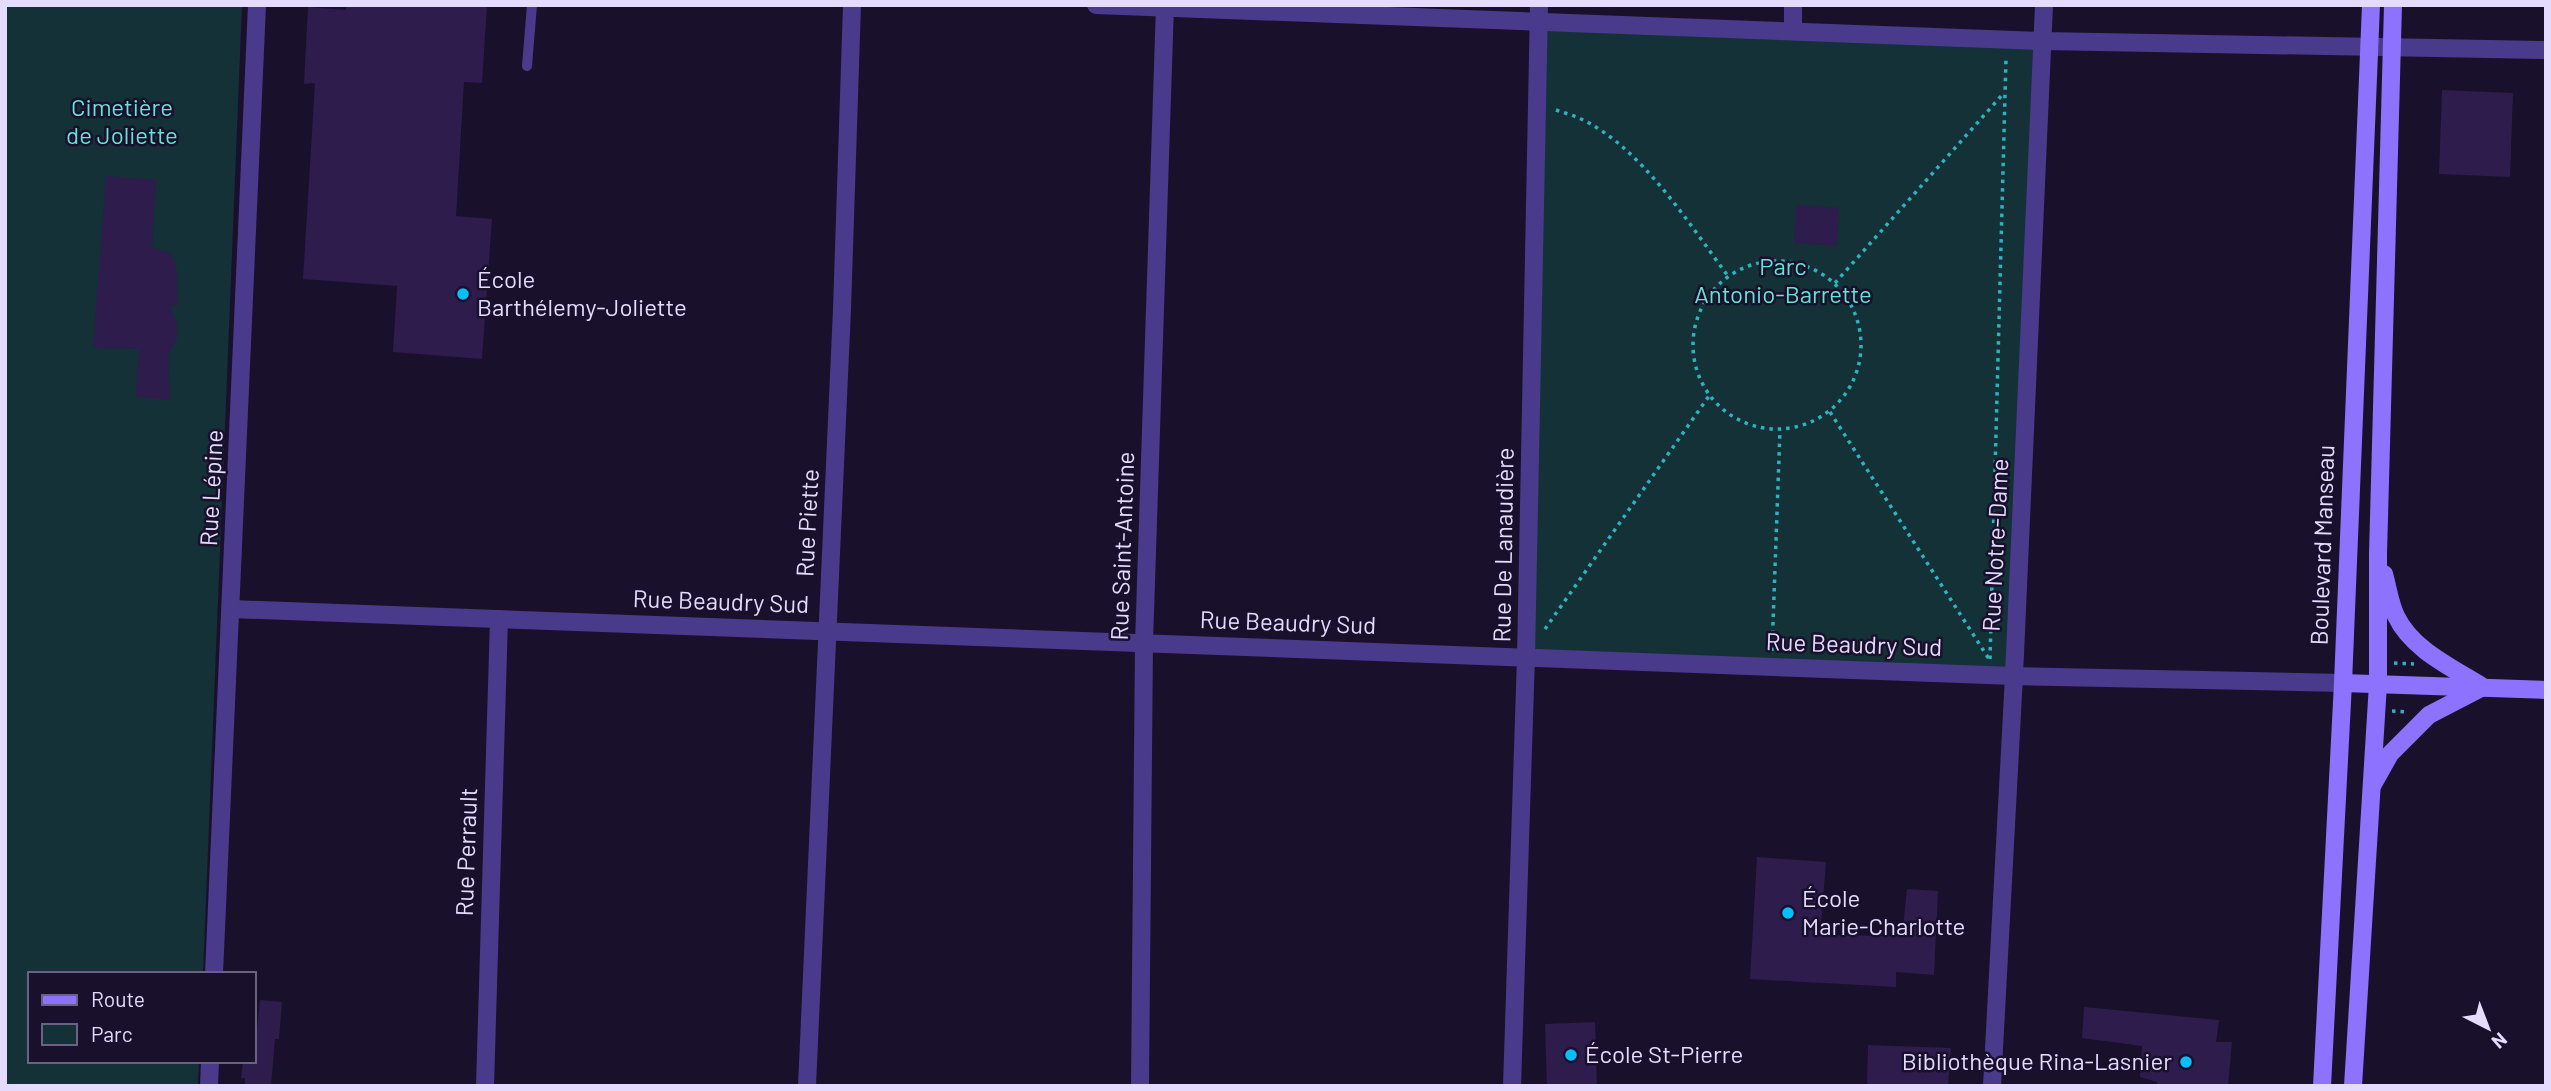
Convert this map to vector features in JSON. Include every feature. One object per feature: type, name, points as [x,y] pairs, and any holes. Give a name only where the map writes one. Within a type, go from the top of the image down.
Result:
[{"type":"main road","name":"Boulevard Manseau","points":[[2322,1086],[2343,683],[2371,5]]},
{"type":"main road","points":[[2353,1086],[2369,792],[2378,684],[2378,554],[2393,5]]},
{"type":"main road","points":[[2378,554],[2396,616],[2409,637],[2433,656],[2483,687]]},
{"type":"main road","points":[[2343,683],[2546,690]]},
{"type":"main road","points":[[2369,792],[2390,754],[2414,728],[2429,715],[2483,687]]},
{"type":"street","name":"Rue Lépine","points":[[214,972],[257,5]]},
{"type":"street","name":"Rue Piette","points":[[807,1086],[842,309],[852,5]]},
{"type":"street","points":[[1096,5],[1539,13],[1793,31],[2043,41],[2546,50]]},
{"type":"street","points":[[1793,5],[1793,31]]},
{"type":"street","name":"Rue Notre-Dame","points":[[1992,1086],[2014,676],[2044,5]]},
{"type":"street","name":"Rue Saint-Antoine","points":[[1140,1086],[1144,643],[1165,6]]},
{"type":"street","name":"Rue De Lanaudière","points":[[1512,1086],[1526,657],[1539,13]]},
{"type":"street","name":"Rue Beaudry Sud","points":[[231,609],[1771,667],[1989,668],[2014,676],[2343,683]]},
{"type":"street","name":"Rue Perrault","points":[[485,1086],[499,619]]},
{"type":"street","points":[[209,1086],[210,1063]]},
{"type":"lane","points":[[527,66],[532,5]]},
{"type":"path","points":[[1989,668],[2006,39]]},
{"type":"path","points":[[1835,283],[2005,92]]},
{"type":"path","points":[[1537,103],[1582,119],[1617,143],[1646,168],[1728,276]]},
{"type":"path","points":[[1783,260],[1811,267],[1835,283],[1853,306],[1861,334],[1860,363],[1849,389],[1830,411],[1806,425],[1780,430],[1753,426],[1728,415],[1709,396],[1696,372],[1692,345],[1696,319],[1709,294],[1728,276],[1754,263],[1783,260]]},
{"type":"path","points":[[1526,657],[1709,396]]},
{"type":"path","points":[[1830,411],[1989,668]]},
{"type":"path","points":[[1771,667],[1780,430]]},
{"type":"green space","name":"Cimetière de Joliette","points":[[5,5],[242,5],[203,972],[28,972],[28,1063],[199,1063],[198,1086],[5,1086]]},
{"type":"green space","name":"Parc Antonio-Barrette","points":[[1539,20],[2043,41],[2014,676],[1526,657]]},
{"type":"building","points":[[346,5],[487,5],[482,83],[464,82],[456,216],[492,219],[482,359],[393,352],[397,286],[303,279],[315,83],[304,84],[308,7],[346,10]]},
{"type":"building","points":[[2442,90],[2513,93],[2510,177],[2439,174]]},
{"type":"building","points":[[106,176],[156,180],[152,248],[168,252],[174,258],[177,272],[178,305],[170,306],[177,324],[177,339],[168,355],[170,400],[136,397],[139,349],[93,348]]},
{"type":"building","points":[[1796,205],[1839,208],[1837,246],[1794,243]]},
{"type":"building","name":"École Marie-Charlotte","points":[[1757,857],[1826,862],[1820,935],[1902,936],[1907,889],[1938,891],[1934,975],[1896,972],[1896,987],[1750,979]]},
{"type":"building","points":[[260,1000],[282,1002],[279,1039],[275,1039],[271,1086],[245,1086],[245,1078],[241,1078],[243,1063],[256,1063]]},
{"type":"building","name":"Bibliothèque Rina-Lasnier","points":[[2084,1007],[2219,1020],[2216,1042],[2232,1042],[2228,1086],[2157,1086],[2157,1082],[2140,1077],[2142,1046],[2082,1038]]},
{"type":"building","name":"École St-Pierre","points":[[1595,1022],[1597,1086],[1547,1086],[1545,1024]]},
{"type":"building","points":[[1868,1045],[1951,1048],[1948,1086],[1867,1086]]},
{"type":"place","name":"École Barthélemy-Joliette","points":[[463,294]]},
{"type":"place","name":"École Marie-Charlotte","points":[[1788,913]]},
{"type":"place","name":"École St-Pierre","points":[[1571,1055]]},
{"type":"place","name":"Bibliothèque Rina-Lasnier","points":[[2186,1062]]}]
